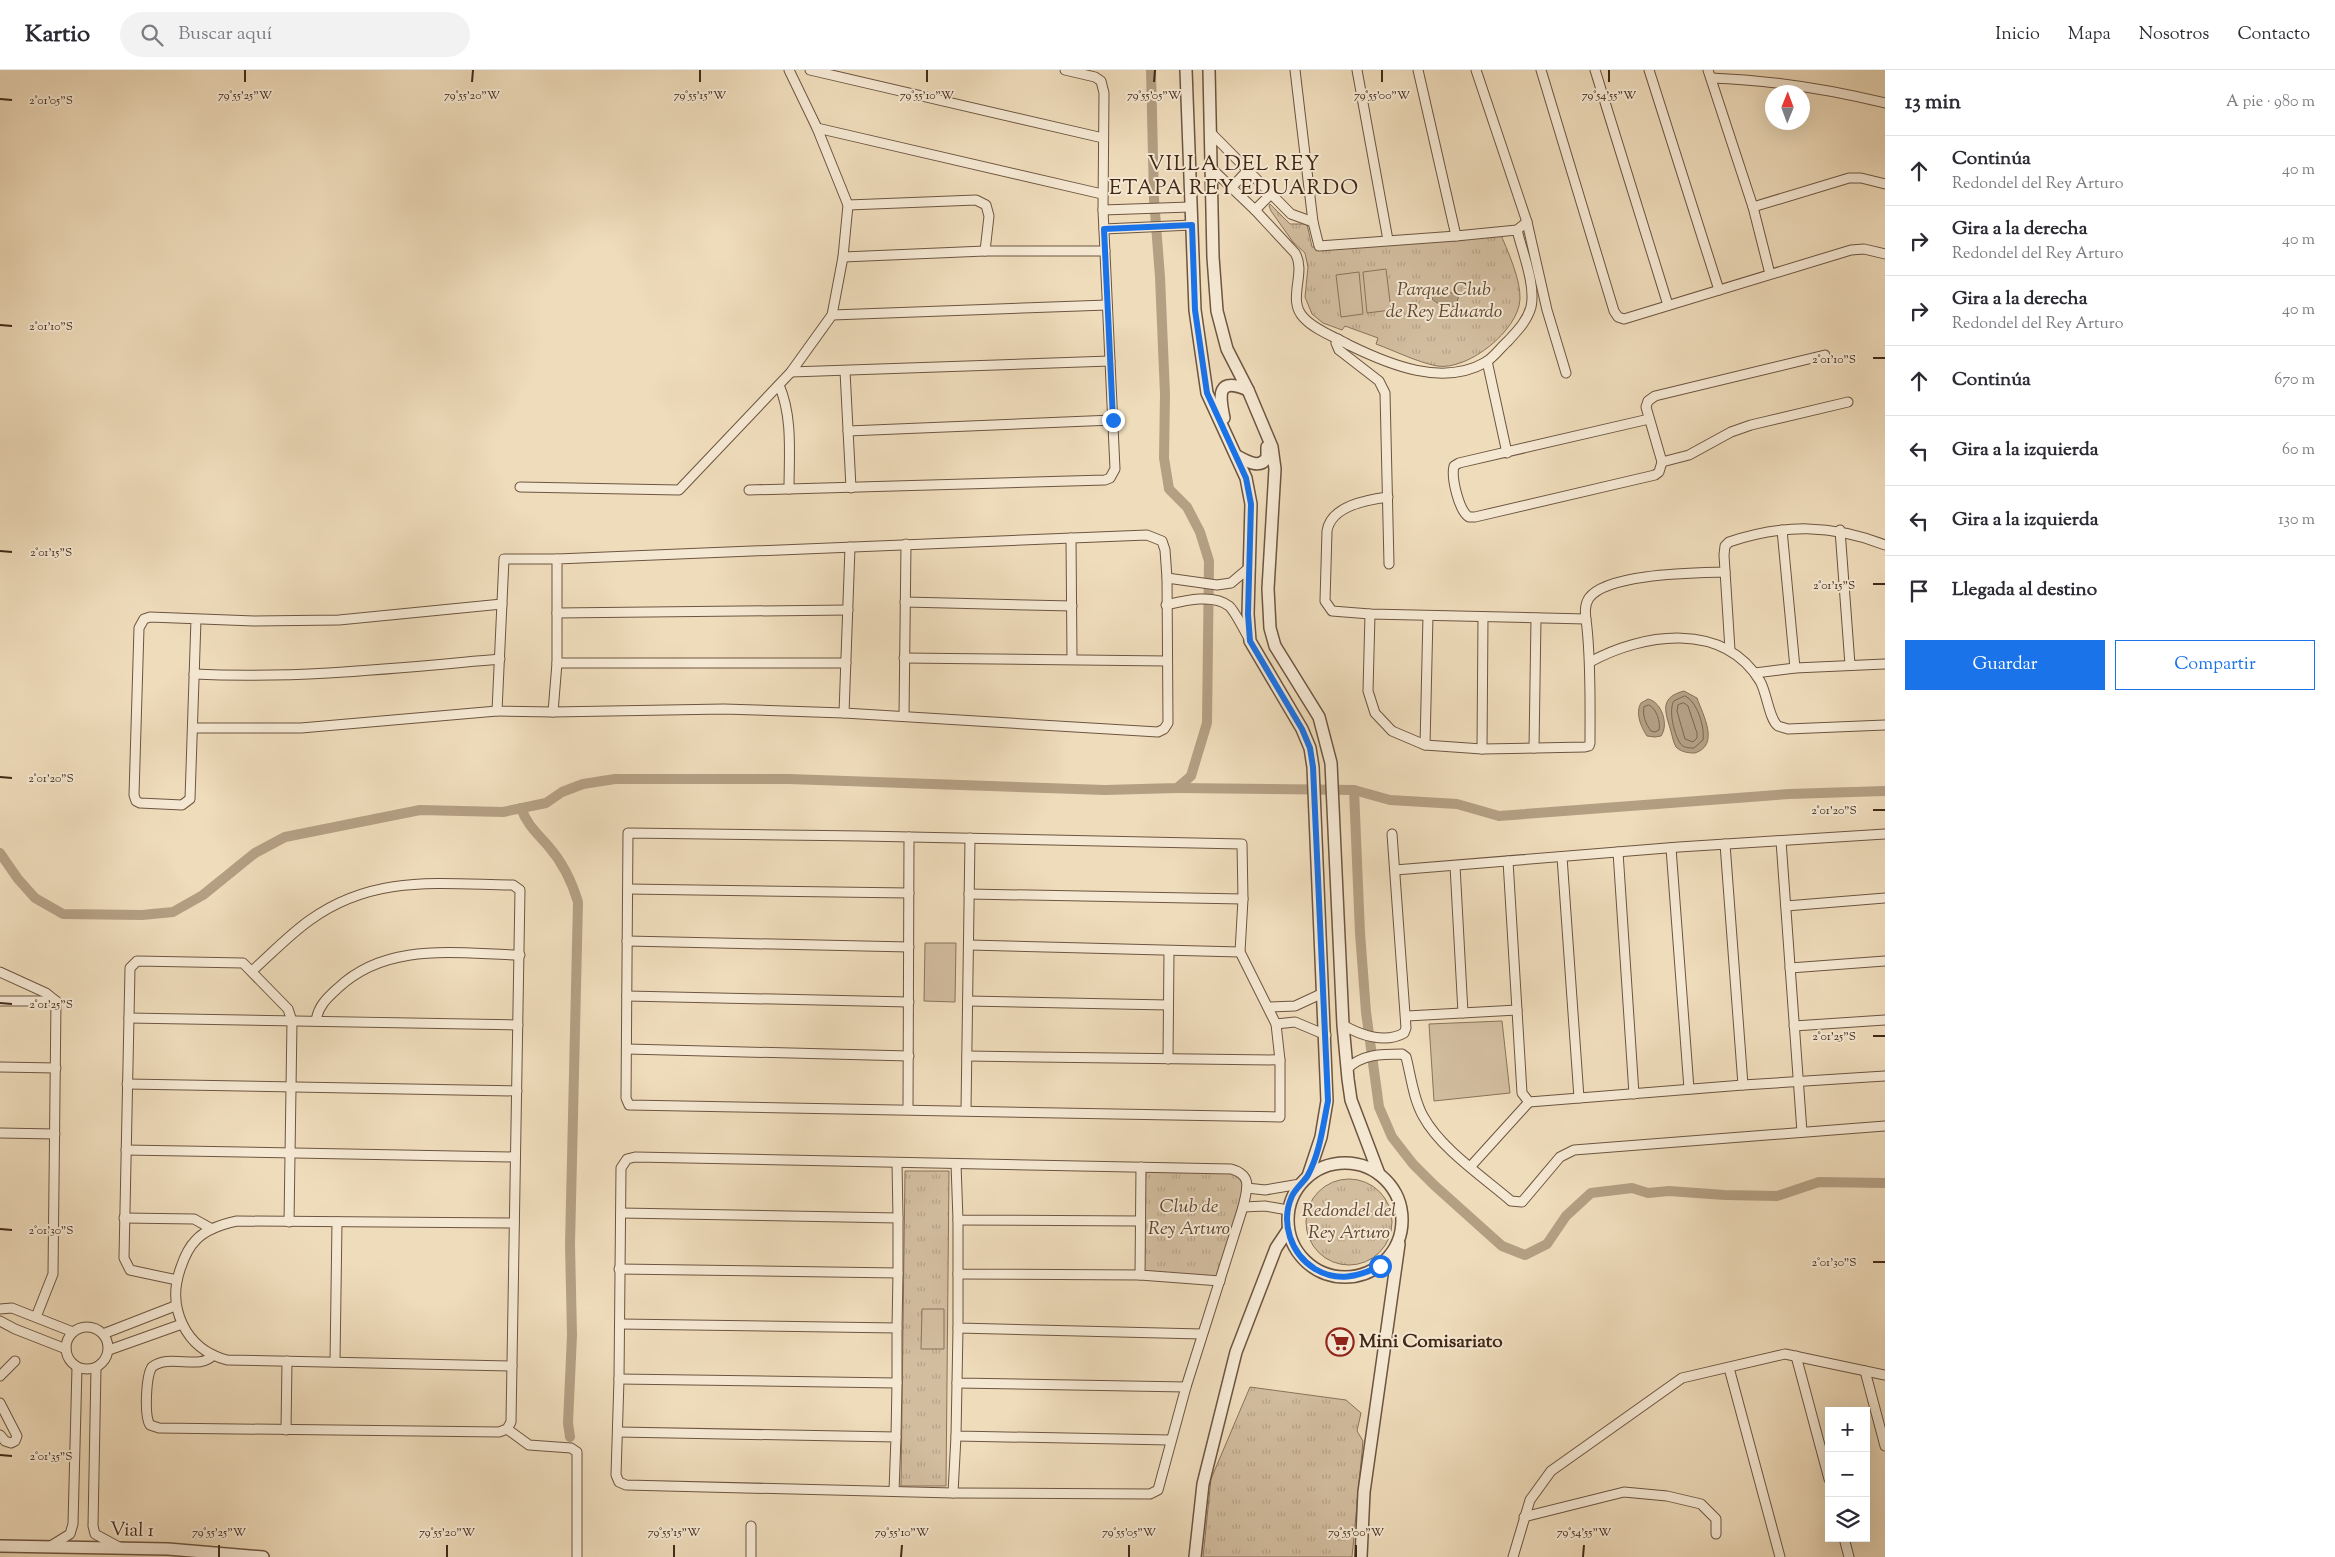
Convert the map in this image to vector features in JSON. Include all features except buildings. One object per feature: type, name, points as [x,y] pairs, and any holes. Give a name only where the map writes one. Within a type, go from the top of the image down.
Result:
[{"type":"street","points":[[520,487],[679,490],[791,372],[832,315],[843,257],[848,205],[817,128],[789,70]]},
{"type":"street","points":[[810,70],[1103,138]]},
{"type":"street","points":[[749,490],[1105,480],[1110,478],[1115,469],[1102,194],[1104,93],[1101,81],[1095,77],[1065,70]]},
{"type":"street","points":[[1186,70],[1195,310],[1207,393],[1246,478],[1251,504],[1250,641]]},
{"type":"street","points":[[1209,70],[1213,257],[1217,310],[1227,349],[1248,390],[1272,448],[1275,469],[1268,589],[1270,628],[1276,646],[1319,717],[1331,763],[1343,1025],[1347,1069],[1351,1100],[1379,1174]]},
{"type":"street","points":[[1295,70],[1313,222],[1319,246],[1517,230],[1527,222]]},
{"type":"street","points":[[1357,70],[1388,240]]},
{"type":"street","points":[[1418,70],[1456,236]]},
{"type":"street","points":[[1476,70],[1527,222],[1547,310],[1566,373]]},
{"type":"street","points":[[1541,70],[1615,314],[1624,319],[1851,250],[1864,249],[1885,254]]},
{"type":"street","points":[[1596,70],[1668,305]]},
{"type":"street","points":[[1649,70],[1719,290]]},
{"type":"street","points":[[1770,274],[1753,207],[1710,74],[1842,93],[1885,103]]},
{"type":"street","points":[[817,128],[1102,194]]},
{"type":"street","points":[[1211,133],[1291,214],[1313,222]]},
{"type":"street","points":[[1212,168],[1255,210],[1300,260],[1301,269],[1296,297],[1298,308],[1303,318],[1338,339],[1382,361],[1425,372],[1460,372],[1487,361],[1524,324],[1531,307],[1533,292],[1517,230]]},
{"type":"street","points":[[1232,187],[1248,170]]},
{"type":"street","points":[[1753,207],[1849,178],[1861,178],[1885,184]]},
{"type":"street","points":[[1255,210],[1272,193]]},
{"type":"street","points":[[848,205],[976,200],[986,205],[989,216],[985,252]]},
{"type":"street","points":[[1103,210],[1190,207]]},
{"type":"street","points":[[1136,210],[1136,227]]},
{"type":"street","points":[[1104,229],[1192,225]]},
{"type":"street","points":[[843,257],[985,252],[1105,251]]},
{"type":"street","points":[[832,315],[1107,305]]},
{"type":"street","points":[[1338,339],[1336,343],[1339,350],[1379,381],[1385,393],[1389,564]]},
{"type":"street","points":[[1649,419],[1459,463],[1454,466],[1453,475],[1462,510],[1465,514],[1475,517],[1656,475],[1660,472],[1662,462],[1646,407],[1648,401],[1655,396],[1825,355]]},
{"type":"street","points":[[791,372],[1110,361]]},
{"type":"street","points":[[1487,361],[1507,453]]},
{"type":"street","points":[[846,371],[851,488]]},
{"type":"street","points":[[779,385],[785,398],[788,415],[789,489]]},
{"type":"street","points":[[1228,440],[1220,394],[1226,385],[1238,386],[1248,390]]},
{"type":"street","points":[[1662,462],[1689,455],[1731,432],[1751,425],[1848,402]]},
{"type":"street","points":[[1236,456],[1254,464],[1266,461],[1267,451],[1260,417]]},
{"type":"street","points":[[848,431],[1113,420]]},
{"type":"street","points":[[1388,497],[1368,500],[1336,514],[1330,521],[1327,531],[1326,605],[1336,612],[1483,618],[1586,619]]},
{"type":"street","points":[[1730,650],[1725,572],[1725,546],[1729,542],[1798,528],[1840,530],[1885,545]]},
{"type":"street","points":[[1782,530],[1795,668]]},
{"type":"street","points":[[1840,530],[1850,665]]},
{"type":"street","points":[[193,728],[302,728],[497,711],[724,710],[904,716],[1158,732],[1164,729],[1168,723],[1167,578],[1165,550],[1162,541],[1154,536],[850,546],[556,559],[504,559],[497,711]]},
{"type":"street","points":[[1071,538],[1072,659]]},
{"type":"street","points":[[904,716],[906,544]]},
{"type":"street","points":[[844,713],[850,546]]},
{"type":"street","points":[[553,712],[557,663],[556,559]]},
{"type":"street","points":[[1167,578],[1217,585],[1231,583],[1250,566]]},
{"type":"street","points":[[1370,614],[1368,691],[1376,713],[1392,731],[1425,744],[1482,749],[1589,746],[1590,662],[1586,619],[1587,602],[1590,596],[1603,588],[1648,576],[1725,572]]},
{"type":"street","points":[[1166,605],[1187,600],[1216,601],[1229,606],[1302,729],[1310,748],[1328,1101],[1321,1137],[1304,1180],[1292,1196],[1288,1210],[1288,1230],[1294,1249],[1307,1264],[1324,1274],[1343,1278],[1362,1275],[1380,1266],[1393,1252],[1401,1234]]},
{"type":"street","points":[[905,602],[1072,606]]},
{"type":"street","points":[[196,619],[189,801],[182,805],[138,802],[134,795],[140,624],[147,618],[196,619],[254,621],[339,620],[502,604]]},
{"type":"street","points":[[557,613],[848,610]]},
{"type":"street","points":[[1425,744],[1428,616]]},
{"type":"street","points":[[1482,749],[1483,618]]},
{"type":"street","points":[[1534,748],[1536,618]]},
{"type":"street","points":[[1590,662],[1632,645],[1657,640],[1685,638],[1707,641],[1730,650],[1755,673],[1765,688],[1775,723],[1783,728],[1885,725]]},
{"type":"street","points":[[194,674],[314,675],[500,658]]},
{"type":"street","points":[[904,658],[1167,661]]},
{"type":"street","points":[[557,663],[846,663]]},
{"type":"street","points":[[1755,673],[1795,668],[1885,664]]},
{"type":"street","points":[[628,833],[970,838],[1242,844],[1243,899],[1240,952],[1276,1024],[1280,1060],[1280,1117],[628,1105],[626,1098],[628,833]]},
{"type":"street","points":[[1343,1025],[1360,1035],[1389,1037],[1404,1034],[1406,1016],[1392,834]]},
{"type":"street","points":[[1394,870],[1725,844],[1885,834]]},
{"type":"street","points":[[908,1109],[909,837]]},
{"type":"street","points":[[966,1110],[970,838]]},
{"type":"street","points":[[1781,841],[1802,1132]]},
{"type":"street","points":[[1725,844],[1743,1085]]},
{"type":"street","points":[[1671,848],[1689,1089]]},
{"type":"street","points":[[1618,852],[1634,1094]]},
{"type":"street","points":[[1562,857],[1579,1098]]},
{"type":"street","points":[[1508,862],[1522,1093],[1529,1102]]},
{"type":"street","points":[[1455,866],[1463,1013]]},
{"type":"street","points":[[213,1356],[205,1362],[166,1361],[152,1367],[148,1378],[147,1417],[150,1425],[156,1428],[499,1432],[507,1429],[510,1422],[521,895],[516,886],[420,882],[380,888],[336,904],[298,929],[252,971]]},
{"type":"street","points":[[628,889],[909,893]]},
{"type":"street","points":[[969,894],[1243,899]]},
{"type":"street","points":[[1786,906],[1885,898]]},
{"type":"street","points":[[627,941],[909,947]]},
{"type":"street","points":[[968,945],[1240,952]]},
{"type":"street","points":[[1168,1059],[1169,951]]},
{"type":"street","points":[[316,1022],[320,1007],[347,980],[364,968],[383,960],[418,953],[520,955]]},
{"type":"street","points":[[1790,968],[1885,960]]},
{"type":"street","points":[[177,1280],[128,1268],[124,1258],[130,968],[138,961],[238,962],[252,971],[288,1009],[292,1021],[289,1222]]},
{"type":"street","points":[[0,972],[46,993],[56,1002],[53,1274],[36,1317]]},
{"type":"street","points":[[1269,1007],[1295,1006],[1323,993]]},
{"type":"street","points":[[627,996],[909,1002]]},
{"type":"street","points":[[0,1001],[56,1002]]},
{"type":"street","points":[[968,1001],[1168,1005]]},
{"type":"street","points":[[1406,1016],[1518,1010]]},
{"type":"street","points":[[129,1018],[518,1025]]},
{"type":"street","points":[[1794,1026],[1885,1020]]},
{"type":"street","points":[[1276,1024],[1295,1022],[1326,1035]]},
{"type":"street","points":[[627,1049],[908,1056]]},
{"type":"street","points":[[1347,1069],[1359,1060],[1370,1056],[1395,1054],[1406,1057],[1412,1085],[1422,1115],[1441,1141],[1511,1201],[1516,1203],[1522,1202],[1560,1157],[1574,1150],[1885,1126]]},
{"type":"street","points":[[967,1056],[1280,1060]]},
{"type":"street","points":[[0,1067],[56,1068]]},
{"type":"street","points":[[1471,1166],[1529,1102],[1885,1076]]},
{"type":"street","points":[[127,1084],[517,1091]]},
{"type":"street","points":[[0,1133],[55,1134]]},
{"type":"street","points":[[126,1150],[515,1157]]},
{"type":"street","points":[[635,1157],[898,1163],[1231,1169],[1240,1172],[1246,1177],[1247,1188],[1243,1207],[1170,1440],[1162,1482],[1158,1490],[1150,1494],[953,1493],[626,1485],[618,1482],[616,1476],[620,1324],[620,1168],[627,1159],[635,1157]]},
{"type":"street","points":[[894,1491],[897,1382],[898,1163]]},
{"type":"street","points":[[1247,1188],[1265,1190],[1304,1180],[1325,1167],[1343,1163],[1362,1166],[1379,1174],[1391,1186],[1399,1201],[1402,1217],[1401,1234],[1364,1492],[1361,1557]]},
{"type":"street","points":[[953,1493],[958,1328],[956,1164]]},
{"type":"street","points":[[1140,1276],[1141,1167]]},
{"type":"street","points":[[1243,1207],[1265,1206],[1288,1210]]},
{"type":"street","points":[[621,1213],[898,1218]]},
{"type":"street","points":[[124,1218],[194,1219],[212,1229]]},
{"type":"street","points":[[958,1220],[1140,1222]]},
{"type":"street","points":[[512,1366],[227,1360],[213,1356],[197,1344],[182,1324],[175,1306],[177,1280],[183,1261],[191,1246],[196,1240],[212,1229],[237,1221],[514,1223]]},
{"type":"street","points":[[335,1362],[337,1222]]},
{"type":"street","points":[[1195,1557],[1203,1484],[1236,1352],[1276,1248],[1288,1230]]},
{"type":"street","points":[[620,1269],[898,1273]]},
{"type":"street","points":[[958,1274],[1140,1276],[1220,1281]]},
{"type":"street","points":[[103,1334],[175,1306]]},
{"type":"street","points":[[0,1309],[12,1308],[72,1332],[90,1327],[103,1334],[108,1341],[109,1350],[107,1358],[96,1368],[83,1370],[71,1363],[66,1349],[72,1332]]},
{"type":"street","points":[[0,1321],[15,1329],[66,1349]]},
{"type":"street","points":[[109,1350],[182,1324]]},
{"type":"street","points":[[620,1324],[897,1328]]},
{"type":"street","points":[[958,1328],[1202,1334]]},
{"type":"street","points":[[1513,1557],[1530,1500],[1551,1471],[1682,1378],[1785,1354],[1885,1375]]},
{"type":"street","points":[[1796,1356],[1825,1464]]},
{"type":"street","points":[[0,1376],[15,1361]]},
{"type":"street","points":[[286,1361],[286,1430]]},
{"type":"street","points":[[50,1547],[70,1534],[73,1524],[77,1367]]},
{"type":"street","points":[[96,1368],[93,1526],[95,1534],[121,1548]]},
{"type":"street","points":[[1729,1368],[1780,1557]]},
{"type":"street","points":[[1865,1371],[1885,1446]]},
{"type":"street","points":[[619,1378],[897,1382]]},
{"type":"street","points":[[957,1383],[1186,1387]]},
{"type":"street","points":[[0,1403],[17,1436],[15,1441],[11,1443],[5,1441],[0,1434]]},
{"type":"street","points":[[507,1429],[530,1445],[571,1448],[577,1452],[577,1557]]},
{"type":"street","points":[[618,1432],[896,1436]]},
{"type":"street","points":[[956,1436],[1170,1440]]},
{"type":"street","points":[[1524,1517],[1624,1492],[1641,1493],[1667,1496],[1701,1504],[1716,1519],[1716,1534]]},
{"type":"street","points":[[751,1526],[751,1557]]},
{"type":"street","points":[[1845,1542],[1849,1557]]},
{"type":"street","name":"Vial 1","points":[[0,1546],[121,1548],[263,1557]]},
{"type":"green space","name":"Parque Club de Rey Eduardo","points":[[1270,204],[1290,224],[1307,224],[1312,247],[1500,233],[1513,265],[1520,291],[1517,311],[1511,323],[1490,346],[1463,362],[1449,366],[1437,366],[1422,362],[1376,344],[1378,338],[1345,326],[1342,330],[1323,323],[1312,314],[1305,297],[1308,267],[1305,253],[1293,242],[1271,211]]},
{"type":"green space","points":[[1386,269],[1391,310],[1367,313],[1363,272]]},
{"type":"green space","points":[[1359,272],[1363,314],[1341,317],[1336,275]]},
{"type":"green space","points":[[925,943],[956,943],[955,1002],[924,1001]]},
{"type":"green space","points":[[1502,1021],[1510,1093],[1434,1101],[1429,1024]]},
{"type":"green space","name":"Club de Rey Arturo","points":[[1141,1167],[1240,1172],[1247,1188],[1220,1281],[1140,1275]]},
{"type":"green space","points":[[905,1171],[949,1171],[946,1486],[901,1486]]},
{"type":"green space","name":"Redondel del Rey Arturo","points":[[1341,1179],[1357,1179],[1366,1182],[1380,1191],[1389,1205],[1392,1222],[1389,1239],[1380,1253],[1366,1262],[1357,1265],[1341,1265],[1325,1258],[1313,1246],[1306,1230],[1306,1214],[1313,1198],[1325,1186]]},
{"type":"green space","points":[[922,1309],[944,1309],[944,1349],[921,1349]]},
{"type":"green space","points":[[1250,1387],[1346,1400],[1361,1413],[1357,1431],[1363,1441],[1352,1557],[1203,1557],[1211,1479]]},
{"type":"water","points":[[1433,290],[1459,294],[1456,307],[1440,305],[1432,299]]},
{"type":"water","points":[[1684,691],[1697,698],[1708,729],[1707,743],[1703,749],[1695,753],[1685,752],[1676,747],[1666,715],[1668,700]]},
{"type":"water","points":[[1648,699],[1657,704],[1663,714],[1664,726],[1661,736],[1647,736],[1641,724],[1639,707],[1641,703]]},
{"type":"waterway","points":[[0,853],[18,879],[35,898],[63,914],[142,915],[173,912],[203,895],[255,853],[285,837],[420,810],[503,812],[546,803],[562,792],[583,784],[615,779],[789,779],[1105,790],[1177,788],[1191,776],[1207,723],[1209,561],[1200,532],[1187,507],[1169,489],[1164,458],[1165,394],[1160,277],[1154,199],[1151,70]]},
{"type":"waterway","points":[[1177,788],[1354,790],[1390,800],[1457,804],[1499,816],[1789,794],[1885,791]]},
{"type":"waterway","points":[[1354,790],[1360,933],[1366,1012],[1379,1107],[1392,1137],[1413,1164],[1502,1246],[1525,1255],[1547,1244],[1566,1216],[1591,1193],[1632,1188],[1648,1193],[1669,1191],[1777,1196],[1819,1182],[1885,1183]]},
{"type":"waterway","points":[[521,808],[529,824],[563,866],[578,902],[570,1244],[572,1335],[568,1423],[570,1437]]},
{"type":"place","name":"Mini Comisariato","points":[[1340,1342]]},
{"type":"district","name":"VILLA DEL REY ETAPA REY EDUARDO","points":[[1234,177]]},
{"type":"route","points":[[1113,420],[1104,229],[1192,225],[1195,310],[1207,393],[1246,478],[1251,504],[1248,614],[1250,641],[1302,729],[1310,748],[1313,767],[1328,1101],[1321,1137],[1308,1176],[1292,1196],[1288,1210],[1288,1230],[1294,1249],[1307,1264],[1324,1274],[1343,1278],[1362,1275],[1380,1266]]}]
